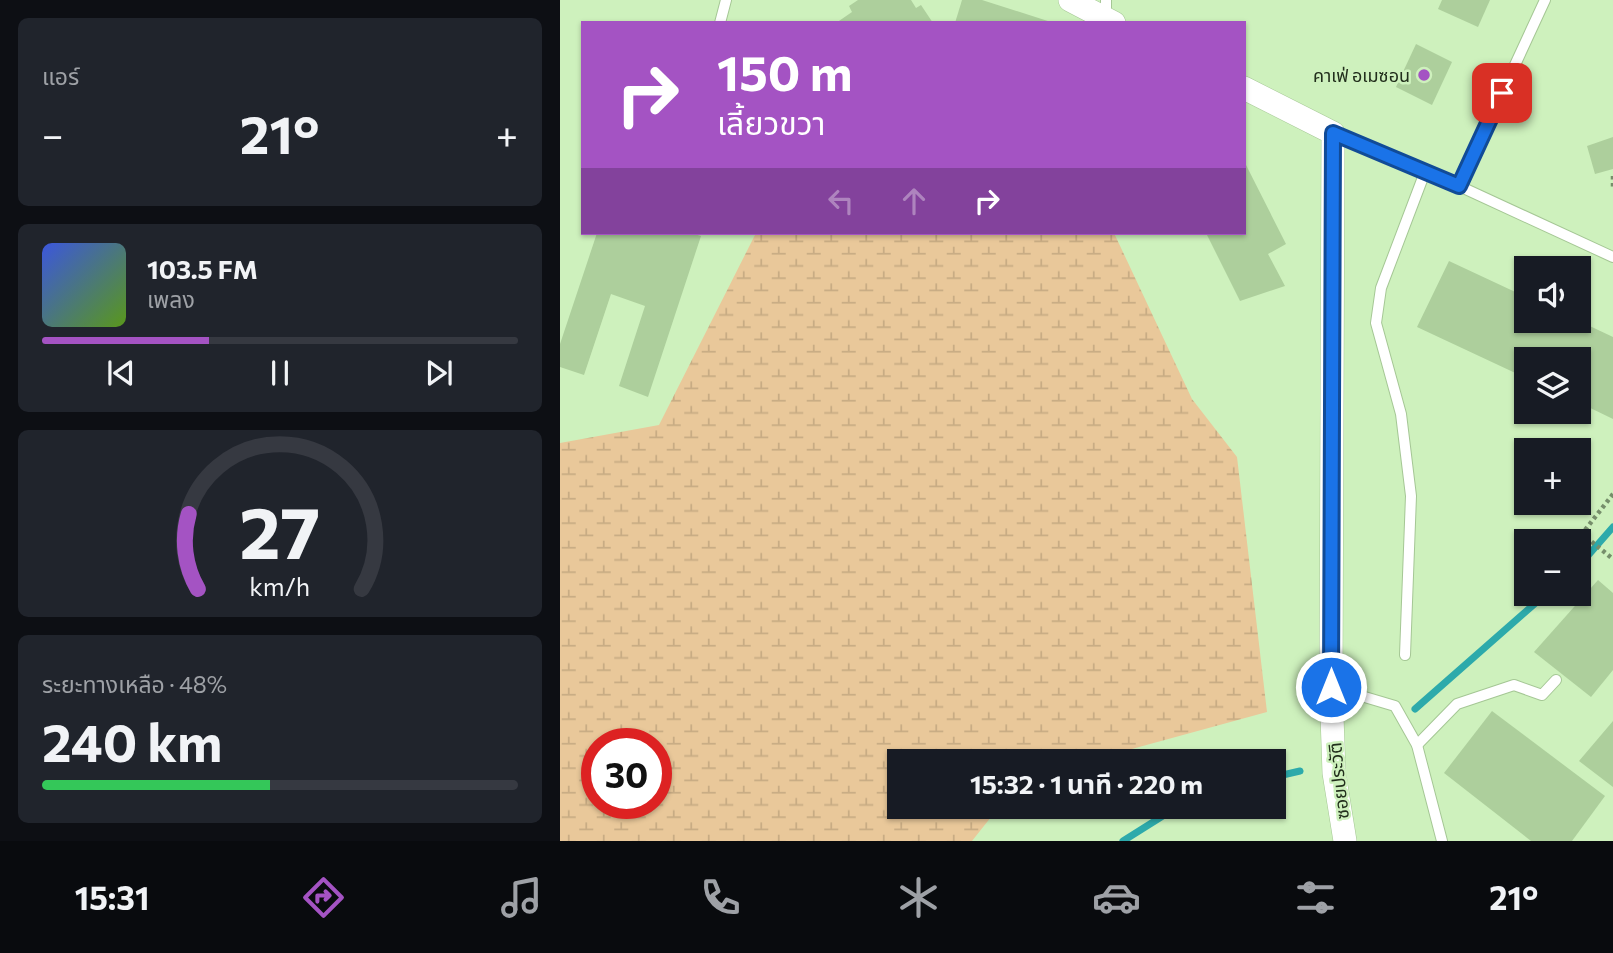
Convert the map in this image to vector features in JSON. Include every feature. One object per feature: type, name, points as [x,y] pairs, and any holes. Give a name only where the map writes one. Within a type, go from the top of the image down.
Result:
[{"type":"street","points":[[1070,0],[1109,14]]},
{"type":"street","points":[[1246,89],[1333,133]]},
{"type":"street","name":"ซอยประวัติ","points":[[1333,133],[1331,687],[1334,772],[1345,841]]},
{"type":"lane","points":[[721,21],[726,0]]},
{"type":"lane","points":[[1459,186],[1545,0]]},
{"type":"lane","points":[[1333,133],[1459,186],[1613,257]]},
{"type":"lane","points":[[1405,655],[1411,496],[1401,414],[1376,323],[1381,288],[1425,172]]},
{"type":"lane","points":[[1417,745],[1457,704],[1514,685],[1542,695],[1556,680]]},
{"type":"lane","points":[[1331,687],[1395,706],[1417,745],[1441,841]]},
{"type":"path","points":[[1613,176],[1613,190]]},
{"type":"path","points":[[1613,494],[1581,534],[1613,559]]},
{"type":"green space","points":[[755,235],[1115,235],[1192,399],[1237,457],[1267,712],[1132,749],[887,749],[887,819],[989,819],[972,841],[560,841],[560,443],[659,425]]},
{"type":"building","points":[[858,0],[911,0],[916,8],[921,5],[932,21],[839,21],[852,12],[849,6]]},
{"type":"building","points":[[962,0],[982,0],[1048,21],[956,21]]},
{"type":"building","points":[[1442,0],[1490,0],[1478,27],[1438,9]]},
{"type":"building","name":"คาเฟ่ อเมซอน","points":[[1416,44],[1452,62],[1432,105],[1396,87]]},
{"type":"building","points":[[1613,137],[1613,169],[1595,174],[1587,146]]},
{"type":"building","points":[[1246,165],[1286,244],[1268,254],[1285,286],[1240,301],[1207,235],[1246,235]]},
{"type":"building","points":[[596,235],[701,236],[648,397],[619,386],[645,306],[611,294],[584,375],[560,367],[560,344]]},
{"type":"building","points":[[1449,261],[1514,291],[1514,333],[1591,333],[1591,327],[1613,337],[1613,419],[1591,408],[1591,347],[1514,347],[1514,372],[1417,327]]},
{"type":"building","points":[[1598,580],[1613,593],[1613,670],[1591,697],[1534,652],[1575,606],[1591,606],[1591,588]]},
{"type":"building","points":[[1492,711],[1605,796],[1572,841],[1531,841],[1444,773]]},
{"type":"building","points":[[1613,721],[1613,787],[1579,761]]},
{"type":"waterway","points":[[1591,552],[1613,527]]},
{"type":"waterway","points":[[1415,709],[1532,606]]},
{"type":"waterway","points":[[1286,774],[1300,771]]},
{"type":"waterway","points":[[1123,841],[1158,819]]},
{"type":"place","name":"คาเฟ่ อเมซอน","points":[[1424,75]]},
{"type":"route","points":[[1331,687],[1333,133],[1459,186],[1502,93]]}]
